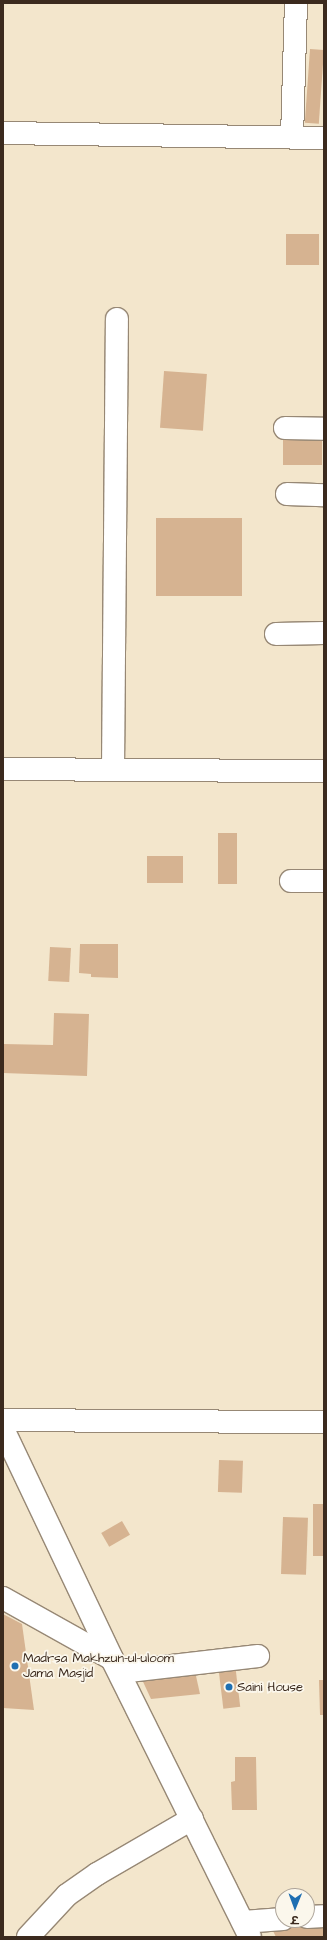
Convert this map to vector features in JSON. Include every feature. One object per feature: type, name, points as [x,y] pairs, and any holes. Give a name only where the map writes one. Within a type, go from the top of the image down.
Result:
[{"type":"street","points":[[292,137],[296,3]]},
{"type":"street","points":[[3,133],[324,138]]},
{"type":"street","points":[[113,769],[117,319]]},
{"type":"street","points":[[285,428],[324,429]]},
{"type":"street","points":[[287,494],[324,495]]},
{"type":"street","points":[[276,634],[324,634]]},
{"type":"street","points":[[3,769],[324,770]]},
{"type":"street","points":[[291,881],[324,881]]},
{"type":"street","points":[[3,1420],[324,1422]]},
{"type":"street","points":[[3,1429],[116,1665],[246,1929],[275,1921]]},
{"type":"street","points":[[3,1598],[116,1665],[258,1656]]},
{"type":"street","points":[[28,1937],[67,1895],[97,1874],[192,1819]]},
{"type":"building","points":[[310,49],[324,50],[319,124],[305,123]]},
{"type":"building","points":[[286,234],[319,234],[319,265],[286,265]]},
{"type":"building","points":[[164,371],[207,374],[203,431],[160,428]]},
{"type":"building","points":[[283,430],[322,430],[322,465],[283,465]]},
{"type":"building","points":[[156,518],[242,518],[242,596],[156,596]]},
{"type":"building","points":[[218,833],[237,833],[237,884],[218,884]]},
{"type":"building","points":[[147,856],[183,856],[183,883],[147,883]]},
{"type":"building","points":[[80,944],[118,944],[118,978],[91,977],[91,974],[79,973]]},
{"type":"building","points":[[50,947],[71,948],[69,982],[48,981]]},
{"type":"building","points":[[54,1013],[89,1014],[87,1076],[3,1073],[3,1044],[53,1045]]},
{"type":"building","points":[[219,1460],[243,1461],[242,1493],[218,1492]]},
{"type":"building","points":[[313,1504],[324,1504],[324,1556],[313,1556]]},
{"type":"building","points":[[283,1517],[308,1518],[306,1575],[281,1574]]},
{"type":"building","points":[[122,1521],[130,1535],[109,1547],[101,1533]]},
{"type":"building","name":"Madrsa Makhzun-ul-uloom Jama Masjid","points":[[3,1614],[22,1624],[34,1710],[3,1708]]},
{"type":"building","name":"Saini House","points":[[235,1664],[240,1707],[223,1709],[218,1666]]},
{"type":"building","points":[[194,1667],[200,1694],[151,1699],[139,1673]]},
{"type":"building","points":[[319,1680],[324,1680],[324,1715],[320,1715]]},
{"type":"building","points":[[235,1757],[256,1757],[257,1810],[232,1810],[231,1782],[235,1781]]},
{"type":"building","points":[[324,1923],[324,1937],[276,1937],[271,1927],[315,1928],[315,1924]]},
{"type":"place","name":"Madrsa Makhzun-ul-uloom Jama Masjid","points":[[15,1666]]},
{"type":"place","name":"Saini House","points":[[229,1687]]}]
